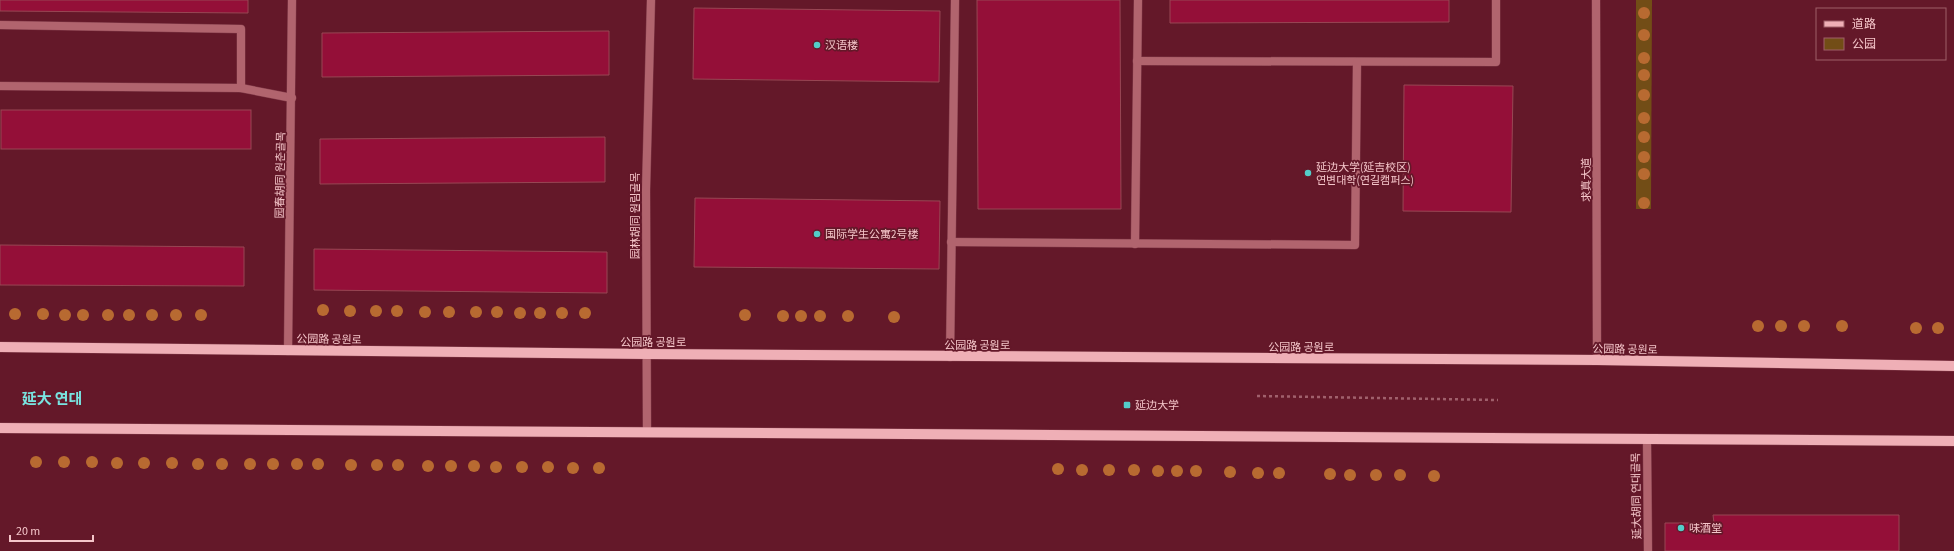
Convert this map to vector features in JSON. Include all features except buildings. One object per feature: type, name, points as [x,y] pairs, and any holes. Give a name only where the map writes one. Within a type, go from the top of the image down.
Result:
[{"type":"main road","name":"公园路 공원로","points":[[0,347],[950,357],[1597,360],[1954,366]]},
{"type":"main road","points":[[0,428],[1954,441]]},
{"type":"street","name":"园春胡同 원춘골목","points":[[288,351],[292,0]]},
{"type":"street","name":"园林胡同 원림골목","points":[[647,433],[646,190],[651,0]]},
{"type":"street","points":[[950,357],[955,0]]},
{"type":"street","points":[[1135,244],[1138,0]]},
{"type":"street","points":[[1137,61],[1496,62],[1496,0]]},
{"type":"street","name":"求真大道","points":[[1596,0],[1597,360]]},
{"type":"street","points":[[0,25],[241,29],[241,88]]},
{"type":"street","points":[[951,242],[1355,245],[1357,62]]},
{"type":"street","points":[[0,86],[241,88],[292,98]]},
{"type":"street","name":"延大胡同 연대골목","points":[[1647,440],[1648,551]]},
{"type":"path","points":[[1257,396],[1498,400]]},
{"type":"green space","points":[[1636,0],[1652,0],[1651,209],[1636,209]]},
{"type":"place","name":"汉语楼","points":[[817,45]]},
{"type":"place","name":"延边大学(延吉校区) 연변대학(연길캠퍼스)","points":[[1308,173]]},
{"type":"place","name":"国际学生公寓2号楼","points":[[817,234]]},
{"type":"place","name":"延边大学","points":[[1127,405]]},
{"type":"place","name":"味酒堂","points":[[1681,528]]},
{"type":"district","name":"延大 연대","points":[[52,399]]}]
